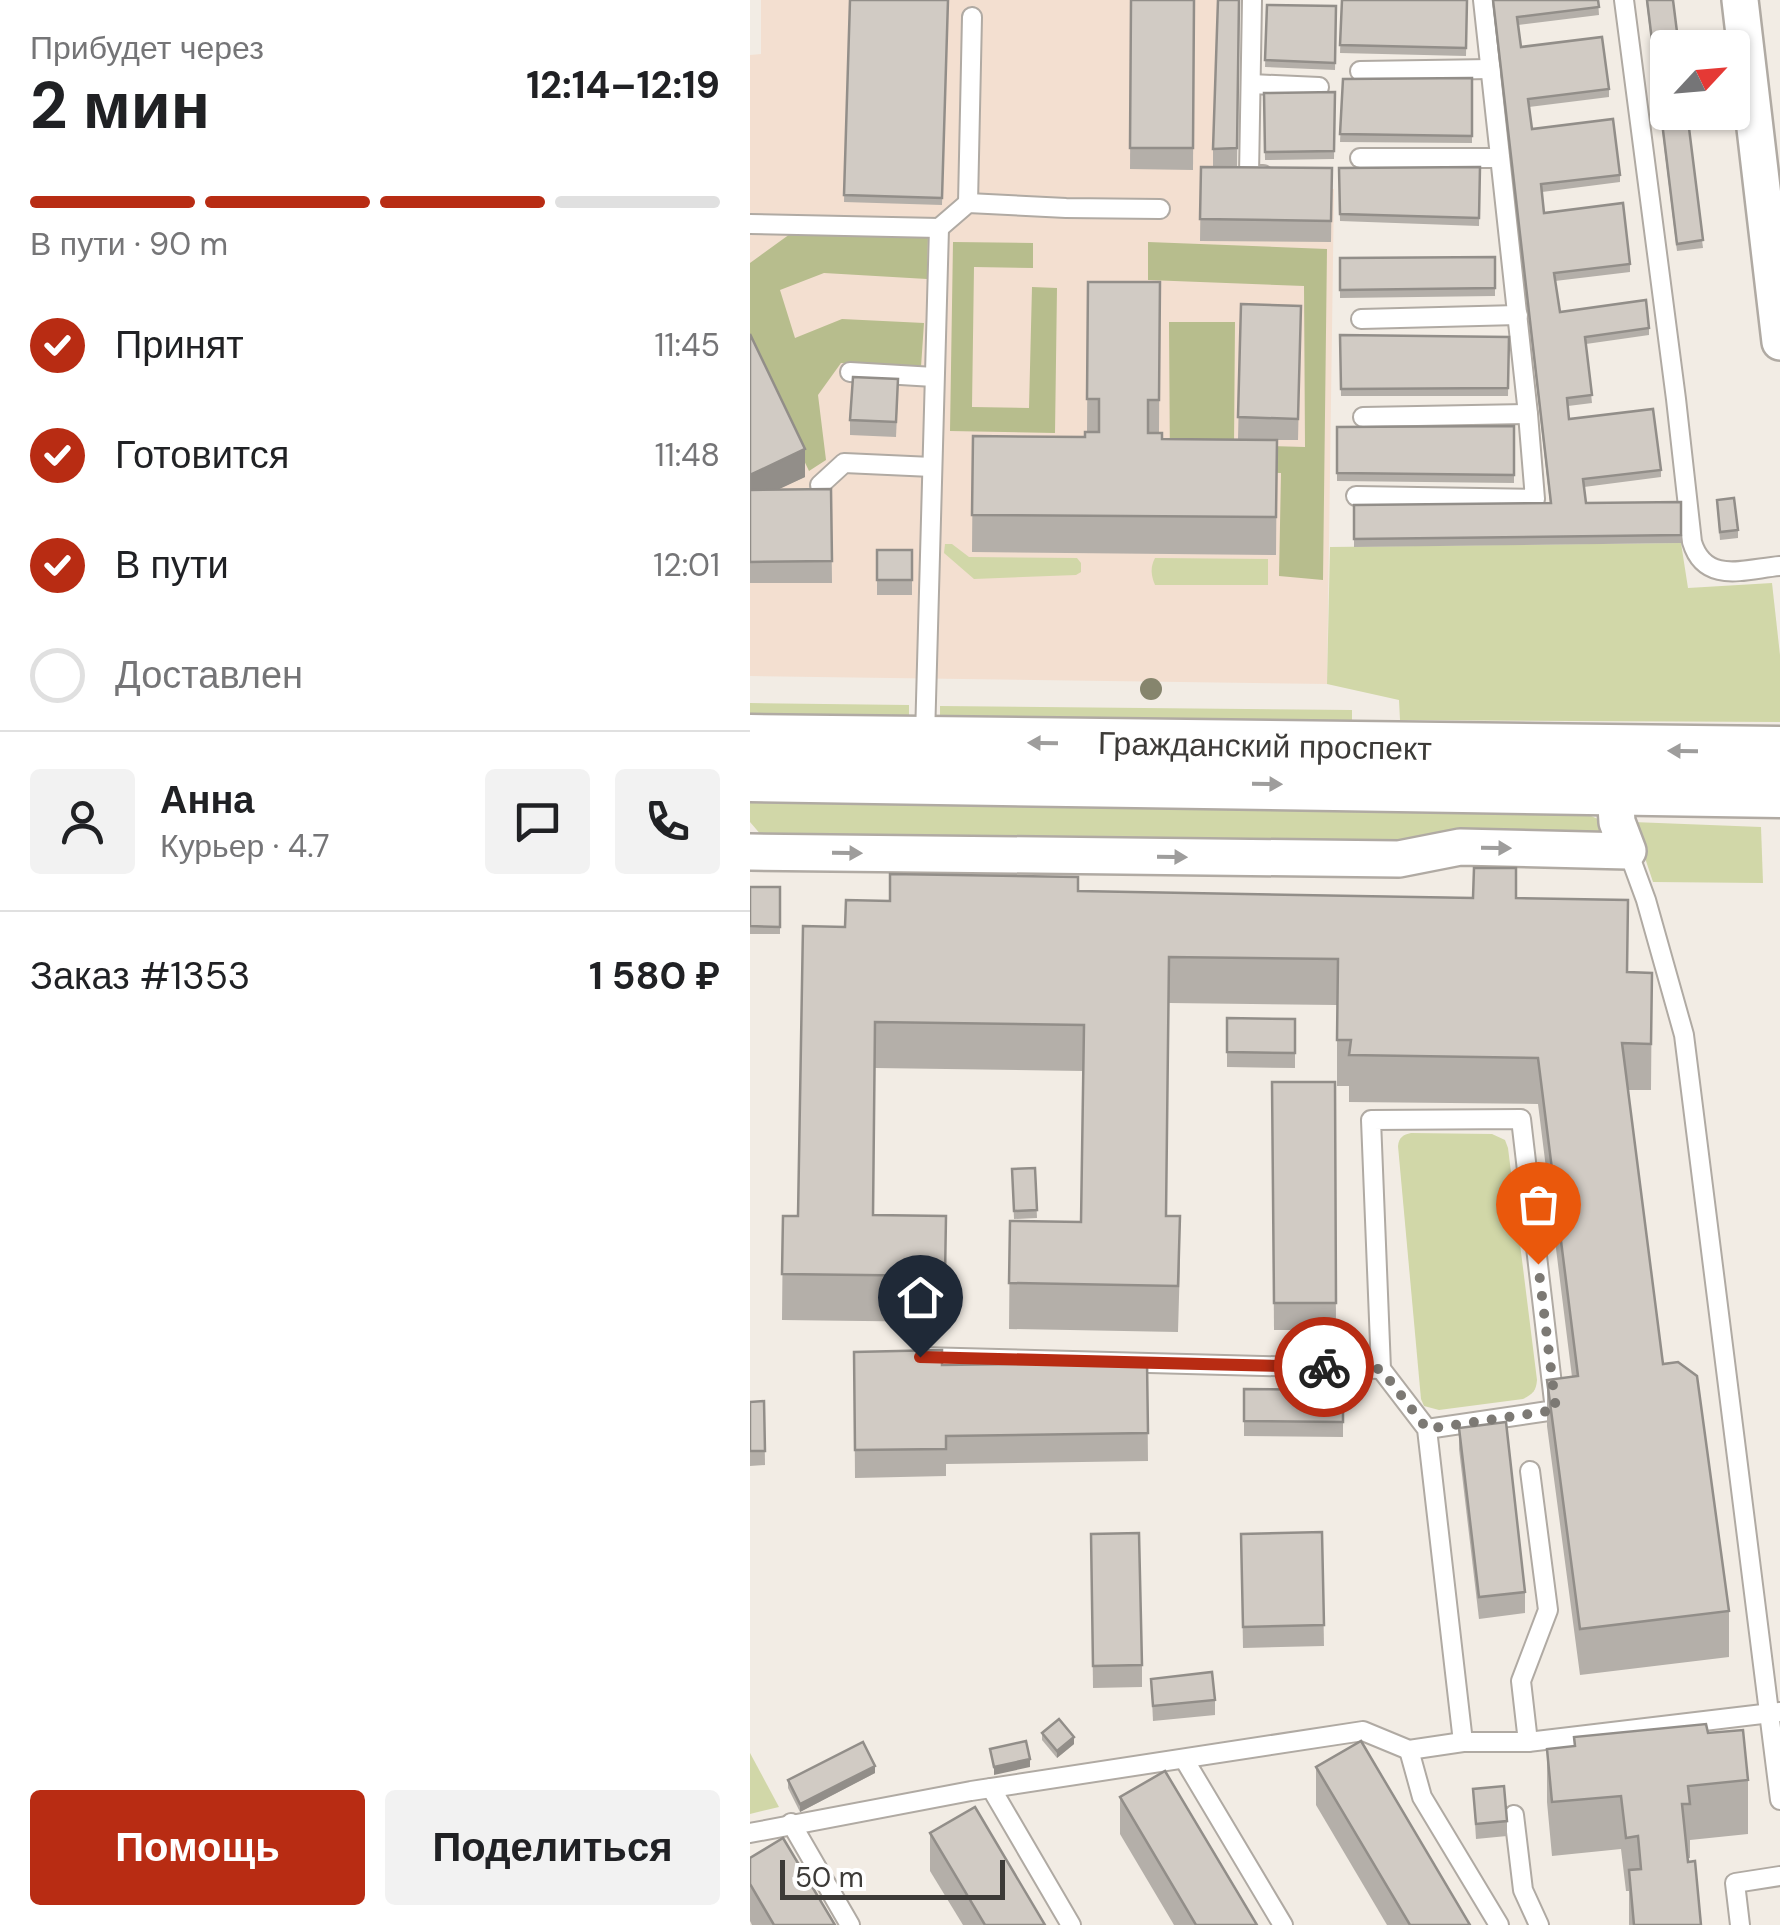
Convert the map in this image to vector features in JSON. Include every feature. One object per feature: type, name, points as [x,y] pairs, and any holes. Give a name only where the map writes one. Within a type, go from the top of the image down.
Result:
[{"type":"main road","name":"Гражданский проспект","points":[[750,740],[1780,752]]},
{"type":"main road","name":"Гражданский проспект","points":[[750,776],[1780,792]]},
{"type":"street","points":[[1740,0],[1780,342]]},
{"type":"street","points":[[750,852],[1400,860],[1460,848],[1628,850],[1617,822],[1615,790]]},
{"type":"lane","points":[[1252,0],[1249,175],[1283,175]]},
{"type":"lane","points":[[1356,496],[1535,499],[1483,0]]},
{"type":"lane","points":[[1624,0],[1692,542],[1706,568],[1722,572],[1780,566]]},
{"type":"lane","points":[[968,203],[972,17]]},
{"type":"lane","points":[[1360,71],[1490,69]]},
{"type":"lane","points":[[1250,84],[1319,86]]},
{"type":"lane","points":[[1360,158],[1500,158]]},
{"type":"lane","points":[[750,224],[940,228],[968,203],[1160,209]]},
{"type":"lane","points":[[925,742],[940,228]]},
{"type":"lane","points":[[1361,319],[1518,315]]},
{"type":"lane","points":[[850,372],[934,377]]},
{"type":"lane","points":[[1364,417],[1528,414]]},
{"type":"lane","points":[[820,485],[844,463],[932,467]]},
{"type":"lane","points":[[1628,850],[1684,1035],[1775,1713],[1780,1800]]},
{"type":"lane","points":[[1427,1429],[1556,1410],[1521,1119],[1371,1120],[1381,1369],[1427,1429],[1463,1742]]},
{"type":"lane","points":[[902,1356],[1381,1369]]},
{"type":"lane","points":[[1528,1742],[1521,1681],[1548,1610],[1530,1472]]},
{"type":"lane","points":[[750,1833],[991,1788],[1363,1731],[1409,1750],[1463,1742],[1528,1742],[1775,1713]]},
{"type":"lane","points":[[1409,1750],[1422,1798],[1499,1925]]},
{"type":"lane","points":[[1184,1759],[1283,1925]]},
{"type":"lane","points":[[991,1788],[1070,1925]]},
{"type":"lane","points":[[1514,1815],[1522,1890],[1539,1925]]},
{"type":"lane","points":[[791,1824],[850,1925]]},
{"type":"lane","points":[[1740,1925],[1735,1882],[1780,1876]]},
{"type":"shaded area","points":[[761,0],[1219,0],[1213,188],[1334,189],[1327,684],[750,676],[750,55],[761,54]]},
{"type":"green space","points":[[790,234],[928,236],[927,279],[824,273],[780,290],[795,338],[842,319],[924,323],[921,367],[841,363],[818,395],[826,460],[809,471],[750,347],[750,263]]},
{"type":"green space","points":[[953,242],[1033,243],[1033,268],[974,267],[972,407],[1029,408],[1032,287],[1057,288],[1055,433],[950,431]]},
{"type":"green space","points":[[1148,242],[1327,249],[1323,580],[1279,576],[1281,473],[1170,470],[1169,322],[1235,322],[1234,445],[1305,447],[1304,286],[1148,280]]},
{"type":"green space","points":[[1681,543],[1688,588],[1772,583],[1780,655],[1780,722],[1400,720],[1399,700],[1327,684],[1330,547]]},
{"type":"green space","points":[[945,544],[952,544],[969,557],[1077,558],[1081,572],[974,579],[944,553]]},
{"type":"green space","points":[[1155,558],[1268,559],[1268,585],[1155,585]]},
{"type":"green space","points":[[750,703],[909,705],[909,723],[750,721]]},
{"type":"green space","points":[[940,706],[1352,710],[1352,728],[940,724]]},
{"type":"green space","points":[[750,792],[1494,802],[1591,816],[1598,819],[1601,827],[1599,834],[1396,844],[762,836],[750,822]]},
{"type":"green space","points":[[1633,822],[1761,827],[1763,883],[1653,882]]},
{"type":"green space","points":[[1411,1133],[1492,1134],[1505,1140],[1537,1380],[1533,1392],[1523,1399],[1439,1410],[1424,1406],[1421,1399],[1398,1146],[1402,1137]]},
{"type":"green space","points":[[750,1753],[779,1807],[750,1814]]},
{"type":"building","points":[[850,0],[948,0],[942,198],[844,195]]},
{"type":"building","points":[[1131,0],[1194,0],[1193,148],[1130,148]]},
{"type":"building","points":[[1218,0],[1239,0],[1237,148],[1213,149]]},
{"type":"building","points":[[1342,0],[1467,0],[1466,48],[1340,45]]},
{"type":"building","points":[[1493,0],[1598,0],[1599,7],[1517,17],[1521,47],[1602,37],[1609,89],[1528,99],[1532,129],[1613,119],[1620,175],[1541,184],[1544,213],[1623,203],[1630,264],[1554,273],[1560,312],[1646,300],[1649,328],[1585,337],[1592,395],[1567,398],[1569,419],[1653,409],[1661,470],[1583,479],[1586,503],[1681,502],[1681,535],[1354,539],[1354,505],[1551,503]]},
{"type":"building","points":[[1647,0],[1673,0],[1677,30],[1651,30]]},
{"type":"building","points":[[1267,5],[1336,6],[1335,63],[1265,60]]},
{"type":"building","points":[[1472,78],[1472,136],[1340,134],[1343,79]]},
{"type":"building","points":[[1335,92],[1334,151],[1265,152],[1264,93]]},
{"type":"building","points":[[1663,130],[1689,130],[1703,240],[1677,244]]},
{"type":"building","points":[[1201,167],[1332,168],[1331,221],[1200,219]]},
{"type":"building","points":[[1480,167],[1479,218],[1340,214],[1339,168]]},
{"type":"building","points":[[1495,257],[1495,288],[1340,290],[1340,258]]},
{"type":"building","points":[[1088,282],[1160,282],[1159,400],[1148,400],[1148,433],[1162,433],[1162,439],[1277,440],[1276,517],[972,515],[973,436],[1085,437],[1085,432],[1099,432],[1099,399],[1087,399]]},
{"type":"building","points":[[1241,304],[1301,306],[1298,419],[1238,417]]},
{"type":"building","points":[[750,334],[805,449],[750,475]]},
{"type":"building","points":[[1340,335],[1509,337],[1508,388],[1341,389]]},
{"type":"building","points":[[853,377],[898,379],[896,422],[850,420]]},
{"type":"building","points":[[1514,426],[1514,475],[1337,473],[1337,427]]},
{"type":"building","points":[[831,489],[832,561],[750,562],[750,490]]},
{"type":"building","points":[[1734,498],[1738,530],[1720,532],[1717,500]]},
{"type":"building","points":[[877,550],[912,550],[912,580],[877,580]]},
{"type":"building","points":[[1474,868],[1516,868],[1516,898],[1628,900],[1627,972],[1652,973],[1651,1044],[1622,1043],[1663,1364],[1678,1362],[1697,1376],[1729,1611],[1580,1629],[1547,1380],[1578,1376],[1538,1058],[1349,1055],[1351,1040],[1337,1040],[1338,959],[1169,957],[1166,1216],[1180,1216],[1178,1286],[1009,1283],[1010,1221],[1081,1222],[1084,1025],[875,1022],[873,1215],[946,1216],[945,1276],[782,1274],[783,1216],[798,1216],[803,926],[845,927],[846,900],[890,901],[890,874],[1078,877],[1078,891],[1473,898]]},
{"type":"building","points":[[750,887],[780,887],[780,927],[750,926]]},
{"type":"building","points":[[1227,1018],[1295,1019],[1295,1053],[1227,1052]]},
{"type":"building","points":[[1272,1082],[1335,1082],[1336,1303],[1274,1303]]},
{"type":"building","points":[[1035,1168],[1037,1210],[1014,1211],[1012,1169]]},
{"type":"building","points":[[942,1350],[942,1365],[1147,1362],[1148,1433],[946,1436],[946,1449],[855,1450],[854,1352]]},
{"type":"building","points":[[1244,1389],[1343,1390],[1343,1422],[1244,1421]]},
{"type":"building","points":[[764,1401],[765,1451],[750,1451],[750,1402]]},
{"type":"building","points":[[1506,1422],[1525,1592],[1479,1597],[1459,1428]]},
{"type":"building","points":[[1322,1532],[1324,1625],[1243,1627],[1241,1534]]},
{"type":"building","points":[[1139,1533],[1142,1665],[1093,1666],[1091,1534]]},
{"type":"building","points":[[1212,1672],[1215,1700],[1153,1706],[1151,1679]]},
{"type":"building","points":[[1059,1719],[1074,1737],[1057,1751],[1042,1733]]},
{"type":"building","points":[[1706,1724],[1708,1733],[1743,1730],[1748,1780],[1688,1786],[1690,1804],[1682,1804],[1688,1862],[1695,1861],[1701,1925],[1634,1925],[1629,1870],[1641,1869],[1638,1836],[1626,1838],[1621,1796],[1552,1802],[1547,1749],[1575,1746],[1574,1737]]},
{"type":"building","points":[[1026,1741],[1030,1759],[994,1767],[990,1749]]},
{"type":"building","points":[[1361,1741],[1470,1925],[1410,1925],[1316,1767]]},
{"type":"building","points":[[863,1742],[875,1766],[800,1804],[788,1780]]},
{"type":"building","points":[[1165,1771],[1257,1925],[1196,1925],[1120,1797]]},
{"type":"building","points":[[1504,1786],[1507,1821],[1476,1824],[1473,1789]]},
{"type":"building","points":[[975,1807],[1045,1925],[985,1925],[930,1833]]},
{"type":"building","points":[[783,1838],[835,1925],[774,1925],[750,1884],[750,1858]]},
{"type":"way so far","points":[[1324,1367],[1381,1369],[1427,1429],[1556,1410],[1538,1264]]},
{"type":"route","points":[[920,1357],[1324,1367]]}]
